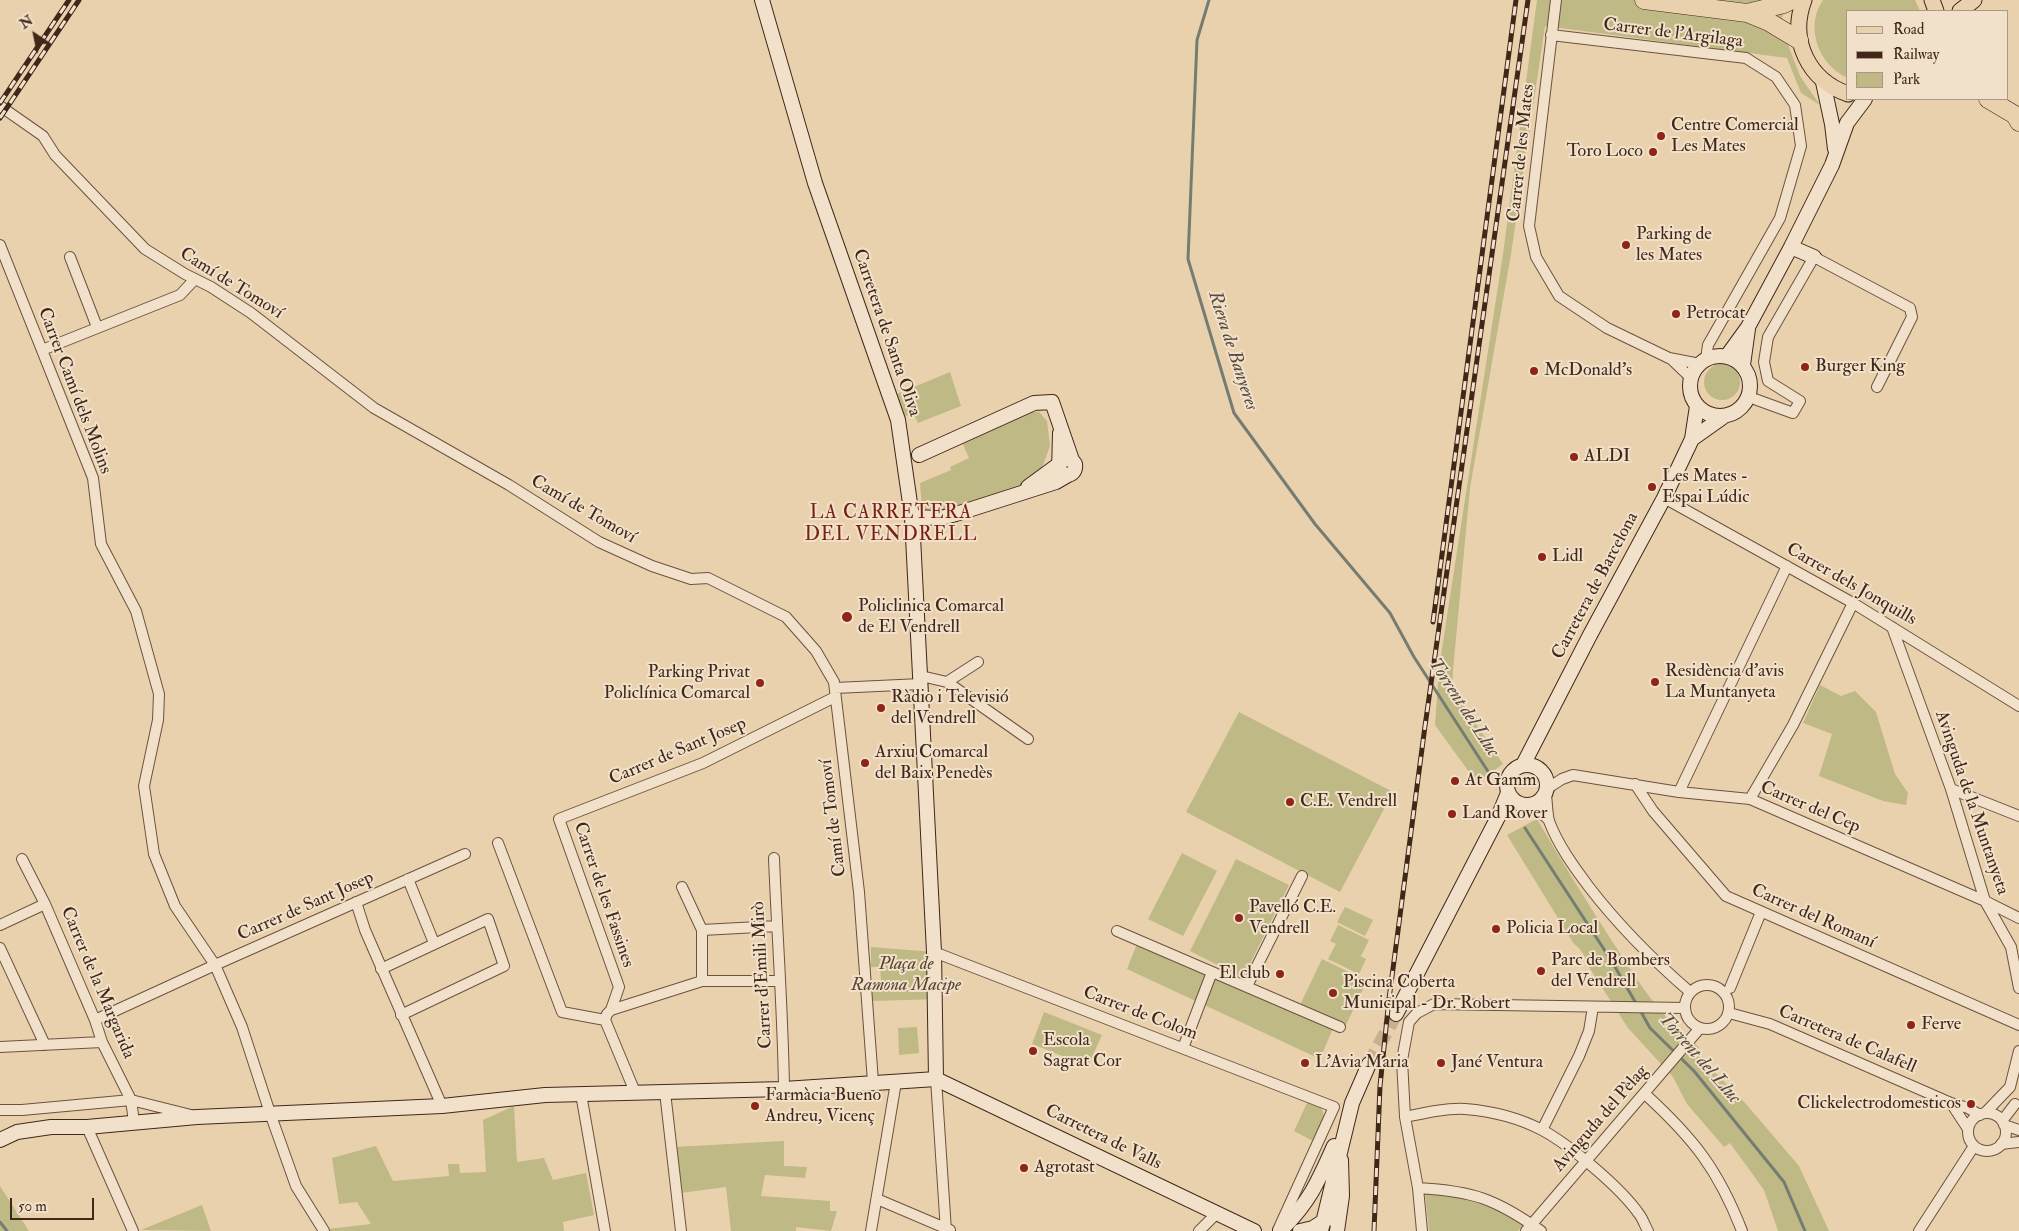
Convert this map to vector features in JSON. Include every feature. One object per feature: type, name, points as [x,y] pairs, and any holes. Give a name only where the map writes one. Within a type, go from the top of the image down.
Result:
[{"type":"highway","points":[[1644,0],[1747,13],[1769,22],[1799,40]]},
{"type":"highway","points":[[1747,13],[1784,4],[1792,0]]},
{"type":"highway","points":[[1991,100],[2017,118]]},
{"type":"main road","points":[[1804,0],[1798,20],[1799,40],[1808,63],[1823,82],[1846,93]]},
{"type":"main road","points":[[1961,10],[1974,0]]},
{"type":"street","name":"Carretera de Santa Oliva","points":[[762,0],[815,183],[897,414],[912,517],[934,952],[936,1079]]},
{"type":"street","name":"Carrer de les Mates","points":[[1556,0],[1529,226],[1536,257],[1559,296],[1607,328],[1669,358],[1691,378]]},
{"type":"street","name":"Carrer de l'Argilaga","points":[[1551,35],[1746,58],[1776,77],[1795,105],[1801,146],[1780,218],[1708,345],[1703,362]]},
{"type":"street","points":[[1823,82],[1832,124],[1835,152]]},
{"type":"street","points":[[1727,356],[1748,327],[1791,247],[1832,166],[1835,152],[1847,123],[1863,100]]},
{"type":"street","name":"Camí de Tomoví","points":[[0,106],[44,136],[55,155],[145,249],[252,313],[374,408],[508,485],[599,542],[652,566],[691,579],[708,578],[786,617],[816,651],[834,682],[859,892],[874,1082]]},
{"type":"street","name":"Carrer Camí dels Molins","points":[[0,245],[93,478],[101,544],[136,612],[159,694],[158,720],[144,786],[154,854],[175,906],[215,965],[242,1027],[296,1186],[324,1231]]},
{"type":"street","points":[[1791,247],[1814,257],[1910,308],[1912,317],[1876,387]]},
{"type":"street","points":[[70,257],[97,327]]},
{"type":"street","points":[[1749,396],[1793,413],[1800,401],[1768,381],[1764,362],[1768,337],[1814,257]]},
{"type":"street","points":[[42,350],[180,294],[195,279]]},
{"type":"street","points":[[1743,365],[1748,327]]},
{"type":"street","points":[[1716,356],[1727,356],[1743,365],[1749,374],[1751,386],[1749,396],[1743,406],[1734,414],[1723,417],[1709,414],[1697,406],[1690,392],[1691,378],[1703,362],[1716,356]]},
{"type":"street","name":"Carrer de les Mates","points":[[1669,358],[1703,362]]},
{"type":"street","points":[[912,517],[946,517],[1056,482],[1064,466],[1060,428],[1052,402],[1034,403],[919,456]]},
{"type":"street","name":"Carretera de Barcelona","points":[[1522,765],[1532,750],[1590,635],[1664,498],[1692,439],[1697,406]]},
{"type":"street","name":"Carretera de Barcelona","points":[[1692,439],[1723,417]]},
{"type":"street","name":"Carrer dels Jonquills","points":[[1664,498],[1853,603],[2019,706]]},
{"type":"street","points":[[1679,792],[1787,566]]},
{"type":"street","points":[[1750,799],[1793,725],[1853,603]]},
{"type":"street","name":"Avinguda de la Muntanyeta","points":[[1892,626],[1951,789],[1985,901],[2015,944],[2019,988]]},
{"type":"street","points":[[978,662],[947,682],[1028,739]]},
{"type":"street","name":"Carrer de Sant Josep","points":[[559,819],[703,763],[835,692],[921,680],[947,682]]},
{"type":"street","points":[[1532,750],[1537,767],[1546,776],[1549,820],[1560,844],[1576,870],[1613,918],[1652,959],[1690,992]]},
{"type":"street","points":[[1396,1014],[1498,817],[1508,793],[1507,784],[1509,776],[1514,769],[1522,765],[1537,767]]},
{"type":"street","name":"Carrer del Cep","points":[[1547,791],[1562,779],[1573,775],[1679,792],[1750,799],[1985,901],[2019,918]]},
{"type":"street","name":"Carrer del Romaní","points":[[1635,784],[1653,811],[1726,896],[2019,1025]]},
{"type":"street","points":[[1951,789],[2019,816]]},
{"type":"street","points":[[1498,817],[1526,804],[1538,802],[1547,791]]},
{"type":"street","points":[[1508,793],[1513,800],[1526,804],[1549,820]]},
{"type":"street","name":"Carrer de les Fassines","points":[[559,819],[618,987],[611,1010],[605,1020]]},
{"type":"street","points":[[498,843],[562,1012],[605,1020],[635,1092]]},
{"type":"street","name":"Carrer de Sant Josep","points":[[95,1020],[466,854]]},
{"type":"street","name":"Carrer d'Emili Mirò","points":[[774,858],[776,926],[782,1007],[784,1089]]},
{"type":"street","name":"Carrer de la Margarida","points":[[22,859],[45,904],[95,1020],[102,1042],[131,1100],[134,1122]]},
{"type":"street","points":[[1248,986],[1302,876]]},
{"type":"street","points":[[408,879],[434,943]]},
{"type":"street","points":[[682,887],[702,930],[702,981]]},
{"type":"street","points":[[356,902],[364,930],[442,1106]]},
{"type":"street","points":[[0,925],[45,904]]},
{"type":"street","points":[[1730,988],[1761,912]]},
{"type":"street","points":[[381,968],[488,919],[504,966],[401,1016]]},
{"type":"street","points":[[702,930],[776,926]]},
{"type":"street","points":[[1117,931],[1340,1027]]},
{"type":"street","points":[[0,948],[45,1045]]},
{"type":"street","name":"Carrer de Colom","points":[[934,952],[1334,1107],[1279,1231]]},
{"type":"street","points":[[1183,1048],[1212,972]]},
{"type":"street","points":[[611,1010],[702,981],[779,981]]},
{"type":"street","points":[[1701,985],[1720,989],[1728,1000],[1729,1012],[1726,1019],[1715,1028],[1700,1028],[1688,1019],[1685,1003],[1690,992],[1701,985]]},
{"type":"street","points":[[1422,1231],[1418,1188],[1404,1117],[1402,1060],[1409,1022],[1424,1008],[1434,1004],[1685,1008]]},
{"type":"street","points":[[1542,1130],[1579,1056],[1589,1031],[1593,1007]]},
{"type":"street","name":"Carretera de Calafell","points":[[1729,1012],[1770,1024],[1982,1114]]},
{"type":"street","name":"Avinguda del Pèlag","points":[[1529,1228],[1700,1028]]},
{"type":"street","points":[[0,1047],[102,1042]]},
{"type":"street","points":[[1968,1129],[1972,1120],[1982,1114],[2010,1087],[2019,1051]]},
{"type":"street","points":[[1297,1225],[1369,1064]]},
{"type":"street","points":[[0,1140],[17,1132],[51,1127],[87,1127],[199,1117],[442,1106],[545,1095],[784,1089],[936,1079],[948,1230],[877,1198]]},
{"type":"street","name":"Carretera de Valls","points":[[936,1079],[1254,1231]]},
{"type":"street","points":[[872,1231],[896,1082]]},
{"type":"street","points":[[2003,1123],[2017,1105],[2010,1087]]},
{"type":"street","points":[[665,1092],[682,1231]]},
{"type":"street","points":[[581,1094],[605,1231]]},
{"type":"street","points":[[1645,1094],[1687,1135],[1710,1165],[1724,1189],[1742,1231]]},
{"type":"street","points":[[0,1110],[22,1110],[131,1100],[199,1117]]},
{"type":"street","points":[[1951,1102],[1968,1129],[1970,1141],[1974,1146],[1988,1151],[2001,1144],[2019,1142]]},
{"type":"street","points":[[1323,1228],[1352,1103]]},
{"type":"street","points":[[1404,1117],[1436,1111],[1464,1109],[1492,1113],[1542,1130],[1586,1162],[1612,1184],[1639,1214],[1648,1231]]},
{"type":"street","points":[[1982,1114],[1996,1116],[2003,1123],[2019,1130]]},
{"type":"street","points":[[2001,1144],[2006,1133],[2003,1123]]},
{"type":"street","points":[[87,1127],[133,1231]]},
{"type":"street","points":[[1337,1231],[1342,1196],[1341,1146]]},
{"type":"street","points":[[1919,1231],[1974,1146]]},
{"type":"street","points":[[1323,1228],[1337,1197],[1342,1172]]},
{"type":"street","points":[[1418,1188],[1445,1190],[1476,1196],[1497,1203],[1529,1228],[1541,1231]]},
{"type":"street","points":[[1199,1231],[1217,1213]]},
{"type":"street","points":[[1279,1231],[1310,1218],[1323,1228]]},
{"type":"green space","points":[[1537,0],[1791,0],[1782,17],[1787,42],[1800,76],[1820,105],[1801,93],[1787,58],[1545,26],[1511,254],[1470,488],[1453,670],[1452,688],[1503,764],[1477,783],[1435,725],[1439,668],[1503,254]]},
{"type":"green space","points":[[1823,0],[1915,0],[1920,10],[1846,10],[1846,77],[1829,65],[1822,55],[1815,33],[1817,11]]},
{"type":"green space","points":[[1722,364],[1735,369],[1740,382],[1735,395],[1722,400],[1709,395],[1704,382],[1709,369]]},
{"type":"green space","points":[[950,372],[961,406],[918,423],[913,413],[903,417],[897,394]]},
{"type":"green space","points":[[1026,412],[1039,412],[1047,421],[1050,446],[1042,468],[1022,485],[945,510],[922,509],[920,483],[951,470],[950,467],[969,458],[962,442]]},
{"type":"green space","points":[[1820,685],[1841,696],[1855,691],[1876,712],[1895,774],[1908,793],[1906,805],[1883,801],[1819,776],[1832,734],[1803,723]]},
{"type":"green space","name":"C.E. Vendrell","points":[[1239,712],[1393,792],[1340,892],[1186,812]]},
{"type":"green space","points":[[1537,819],[1593,911],[1651,998],[1673,1024],[1699,1047],[1696,1053],[1746,1104],[1799,1166],[1829,1231],[1778,1231],[1764,1190],[1730,1143],[1724,1147],[1687,1104],[1673,1077],[1628,1028],[1507,835]]},
{"type":"green space","points":[[1182,853],[1217,871],[1183,936],[1148,919]]},
{"type":"green space","name":"Pavelló C.E. Vendrell","points":[[1236,859],[1289,885],[1243,978],[1190,951]]},
{"type":"green space","points":[[1345,907],[1373,920],[1365,936],[1337,922]]},
{"type":"green space","points":[[1338,925],[1369,940],[1361,956],[1353,952],[1366,959],[1359,974],[1328,959],[1336,944],[1330,941]]},
{"type":"green space","points":[[1137,944],[1333,1028],[1320,1059],[1127,969]]},
{"type":"green space","name":"Plaça de Ramona Macipe","points":[[871,947],[934,952],[939,999],[872,1001],[872,982],[881,981],[880,967],[871,967]]},
{"type":"green space","name":"Piscina Coberta Municipal - Dr. Robert","points":[[1322,959],[1367,981],[1345,1027],[1300,1005]]},
{"type":"green space","points":[[1044,1012],[1102,1035],[1088,1066],[1032,1044]]},
{"type":"green space","points":[[917,1027],[919,1053],[899,1055],[898,1028]]},
{"type":"green space","points":[[1307,1103],[1321,1107],[1325,1118],[1313,1141],[1294,1131]]},
{"type":"green space","points":[[514,1106],[517,1162],[544,1158],[553,1180],[586,1173],[594,1215],[563,1222],[564,1231],[329,1231],[328,1229],[371,1224],[357,1202],[339,1204],[332,1158],[376,1146],[393,1181],[449,1176],[448,1164],[459,1164],[460,1173],[486,1172],[483,1120]]},
{"type":"green space","points":[[784,1141],[784,1166],[807,1167],[805,1178],[765,1175],[761,1196],[830,1201],[830,1211],[837,1211],[831,1231],[796,1227],[796,1231],[731,1231],[726,1187],[681,1193],[674,1147]]},
{"type":"green space","points":[[0,1186],[29,1231],[0,1231]]},
{"type":"green space","points":[[1444,1193],[1496,1209],[1524,1224],[1518,1231],[1429,1231],[1425,1194]]},
{"type":"green space","points":[[202,1205],[211,1231],[141,1230]]},
{"type":"waterway","name":"Riera de Banyeres","points":[[1209,0],[1197,40],[1188,259],[1234,413],[1315,524],[1390,613],[1414,657],[1489,773]]},
{"type":"waterway","name":"Torrent del Lluc","points":[[1525,828],[1611,960],[1637,1005]]},
{"type":"waterway","name":"Torrent del Lluc","points":[[1640,1010],[1650,1028],[1694,1071],[1784,1182],[1805,1231]]},
{"type":"waterway","points":[[0,1222],[7,1231]]},
{"type":"tunnel","points":[[1369,1064],[1396,1014]]},
{"type":"railway","points":[[0,103],[69,0]]},
{"type":"railway","points":[[0,118],[79,0]]},
{"type":"railway","points":[[1433,622],[1516,0]]},
{"type":"railway","points":[[1374,1231],[1380,1086],[1389,999],[1425,726],[1528,0]]},
{"type":"place","name":"Centre Comercial Les Mates","points":[[1661,136]]},
{"type":"place","name":"Toro Loco","points":[[1653,152]]},
{"type":"place","name":"Parking de les Mates","points":[[1626,245]]},
{"type":"place","name":"Petrocat","points":[[1676,314]]},
{"type":"place","name":"Burger King","points":[[1805,367]]},
{"type":"place","name":"McDonald's","points":[[1534,371]]},
{"type":"place","name":"ALDI","points":[[1574,457]]},
{"type":"place","name":"Les Mates - Espai Lúdic","points":[[1652,487]]},
{"type":"place","name":"Lidl","points":[[1542,557]]},
{"type":"place","name":"Policlinica Comarcal de El Vendrell","points":[[847,617]]},
{"type":"place","name":"Residència d'avis La Muntanyeta","points":[[1655,682]]},
{"type":"place","name":"Parking Privat Policlínica Comarcal","points":[[760,683]]},
{"type":"place","name":"Ràdio i Televisió del Vendrell","points":[[881,708]]},
{"type":"place","name":"Arxiu Comarcal del Baix Penedès","points":[[865,763]]},
{"type":"place","name":"At Gamm","points":[[1455,781]]},
{"type":"place","name":"C.E. Vendrell","points":[[1290,802]]},
{"type":"place","name":"Land Rover","points":[[1452,814]]},
{"type":"place","name":"Pavelló C.E. Vendrell","points":[[1239,918]]},
{"type":"place","name":"Policia Local","points":[[1496,929]]},
{"type":"place","name":"Parc de Bombers del Vendrell","points":[[1541,971]]},
{"type":"place","name":"El club","points":[[1280,974]]},
{"type":"place","name":"Piscina Coberta Municipal - Dr. Robert","points":[[1333,993]]},
{"type":"place","name":"Ferve","points":[[1911,1025]]},
{"type":"place","name":"Escola Sagrat Cor","points":[[1033,1051]]},
{"type":"place","name":"L'Avia Maria","points":[[1305,1063]]},
{"type":"place","name":"Jané Ventura","points":[[1441,1063]]},
{"type":"place","name":"Clickelectrodomesticos","points":[[1971,1104]]},
{"type":"place","name":"Farmàcia Bueno Andreu, Vicenç","points":[[755,1106]]},
{"type":"place","name":"Agrotast","points":[[1024,1168]]},
{"type":"district","name":"LA CARRETERA DEL VENDRELL","points":[[891,525]]}]
